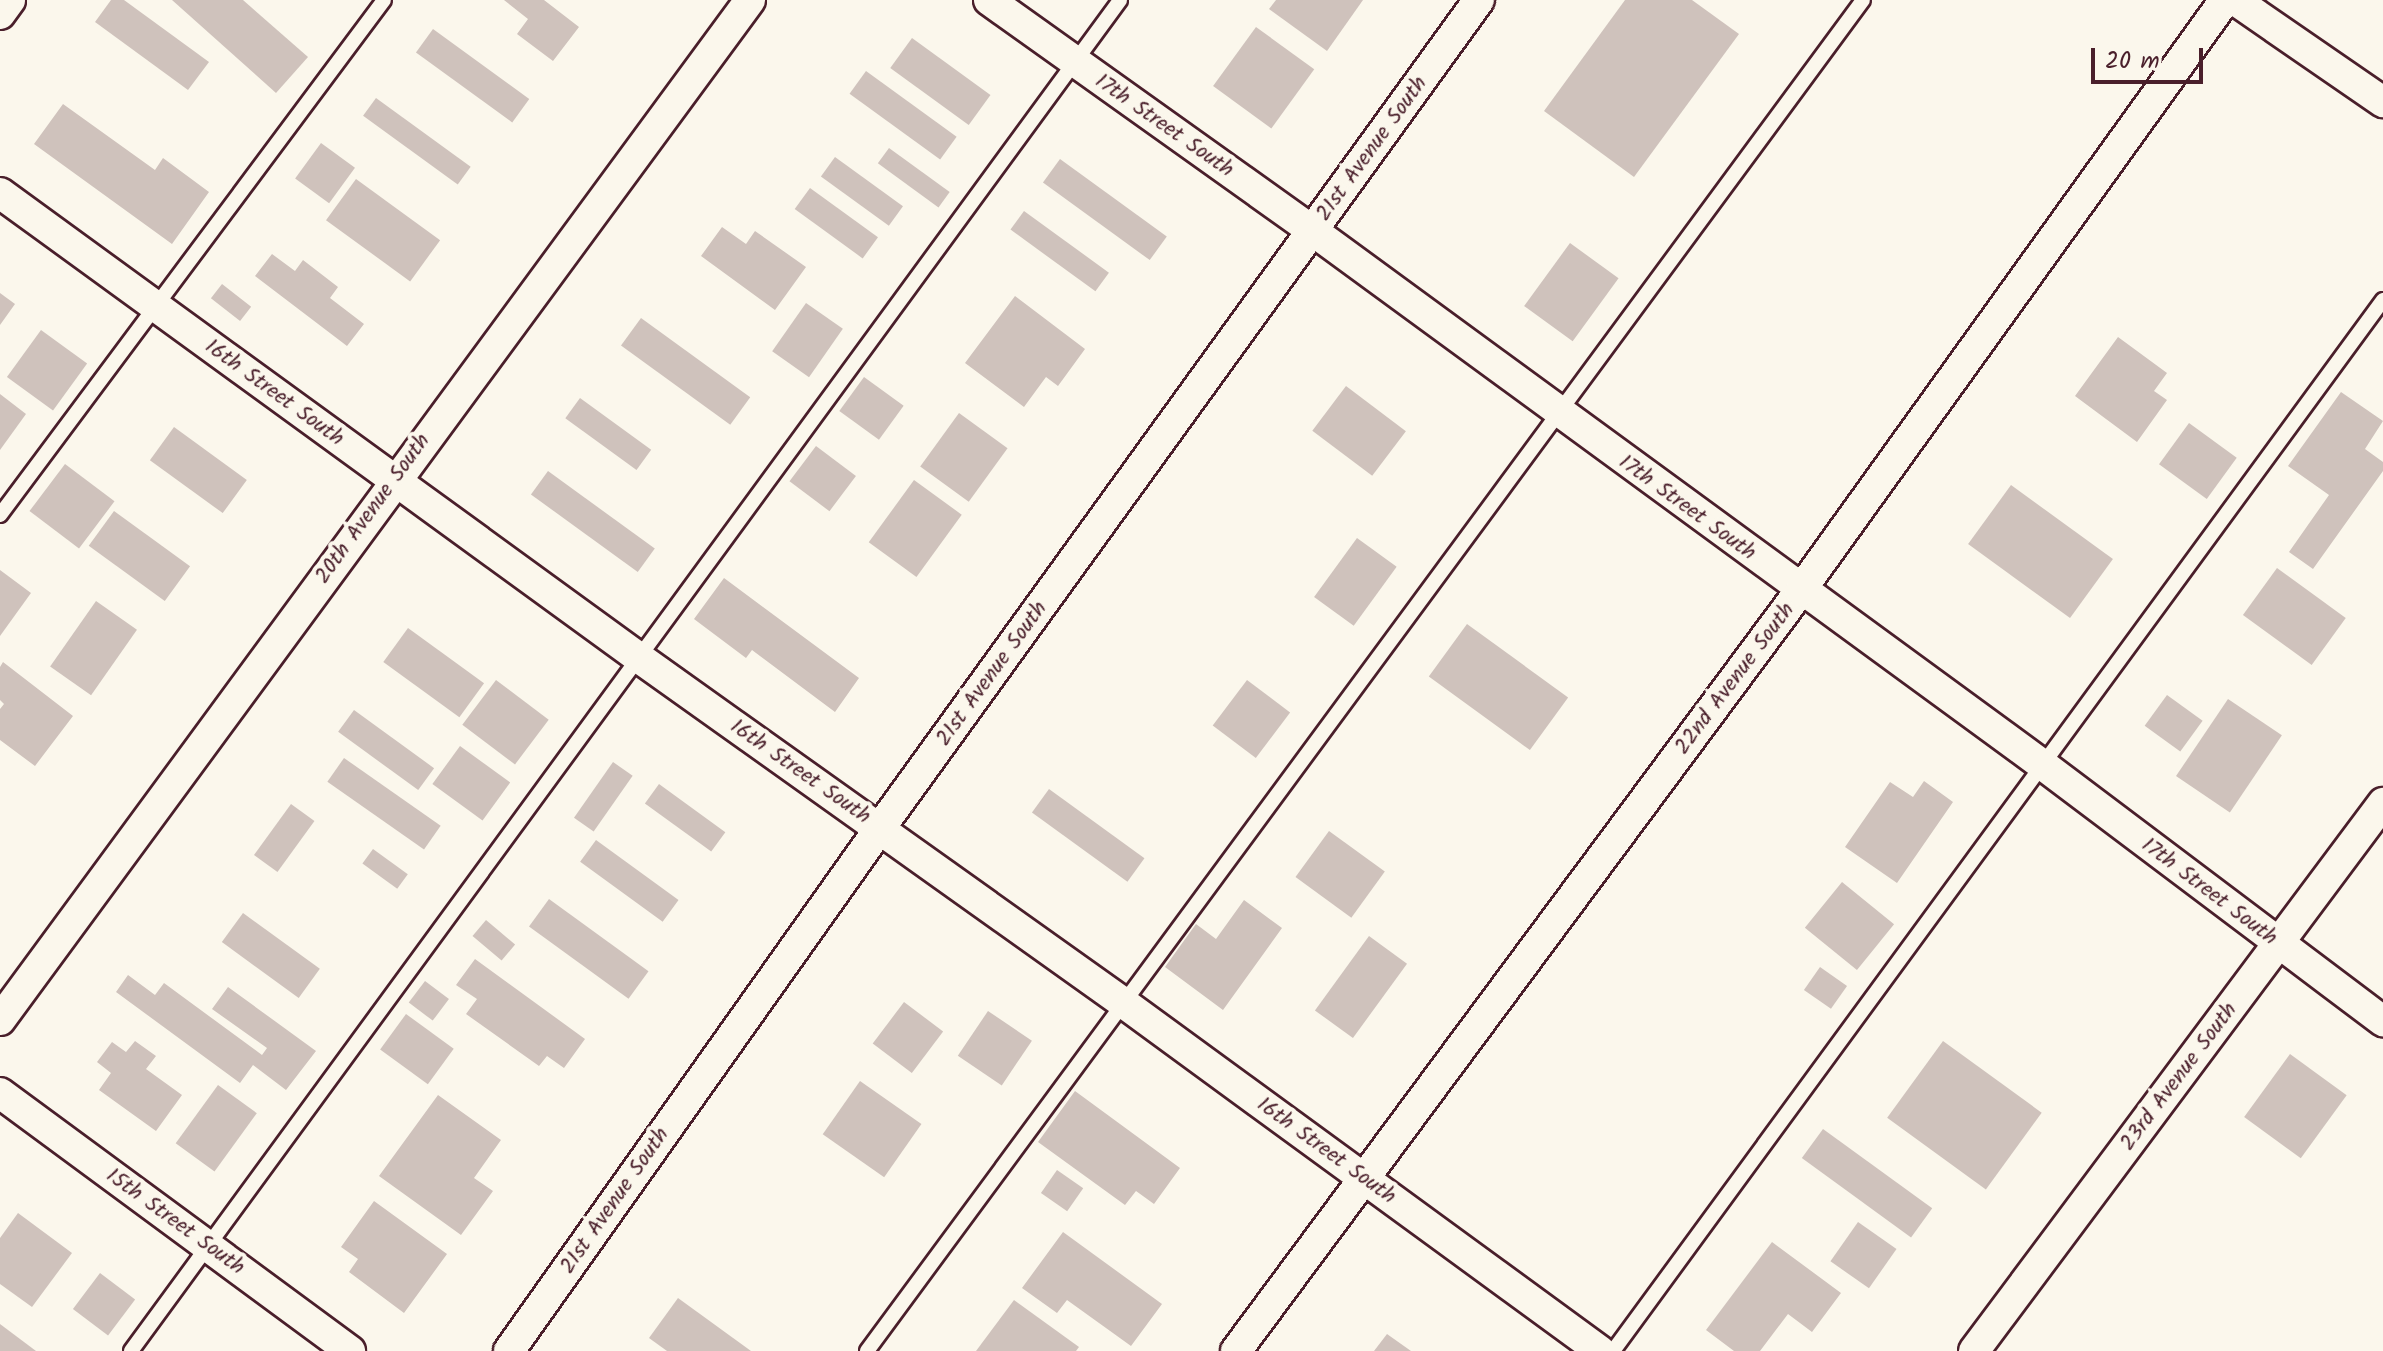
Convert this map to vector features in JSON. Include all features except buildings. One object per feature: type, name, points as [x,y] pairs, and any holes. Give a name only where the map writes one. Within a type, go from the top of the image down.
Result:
[{"type":"street","points":[[0,14],[10,0]]},
{"type":"street","name":"20th Avenue South","points":[[0,1020],[394,480],[750,0]]},
{"type":"street","name":"17th Street South","points":[[989,0],[1313,231],[1800,591],[2043,765],[2383,1021]]},
{"type":"street","name":"21st Avenue South","points":[[509,1351],[880,828],[1479,0]]},
{"type":"street","name":"22nd Avenue South","points":[[1236,1351],[1800,591],[2225,0]]},
{"type":"street","points":[[2235,0],[2383,102]]},
{"type":"street","name":"16th Street South","points":[[0,193],[638,657],[1125,1004],[1600,1351]]},
{"type":"street","name":"23rd Avenue South","points":[[1974,1351],[2383,803]]},
{"type":"street","name":"15th Street South","points":[[0,1093],[350,1351]]},
{"type":"lane","points":[[0,515],[384,0]]},
{"type":"lane","points":[[131,1351],[1120,0]]},
{"type":"lane","points":[[867,1351],[1125,1004],[1556,412],[1863,0]]},
{"type":"lane","points":[[1613,1351],[2383,300]]}]
